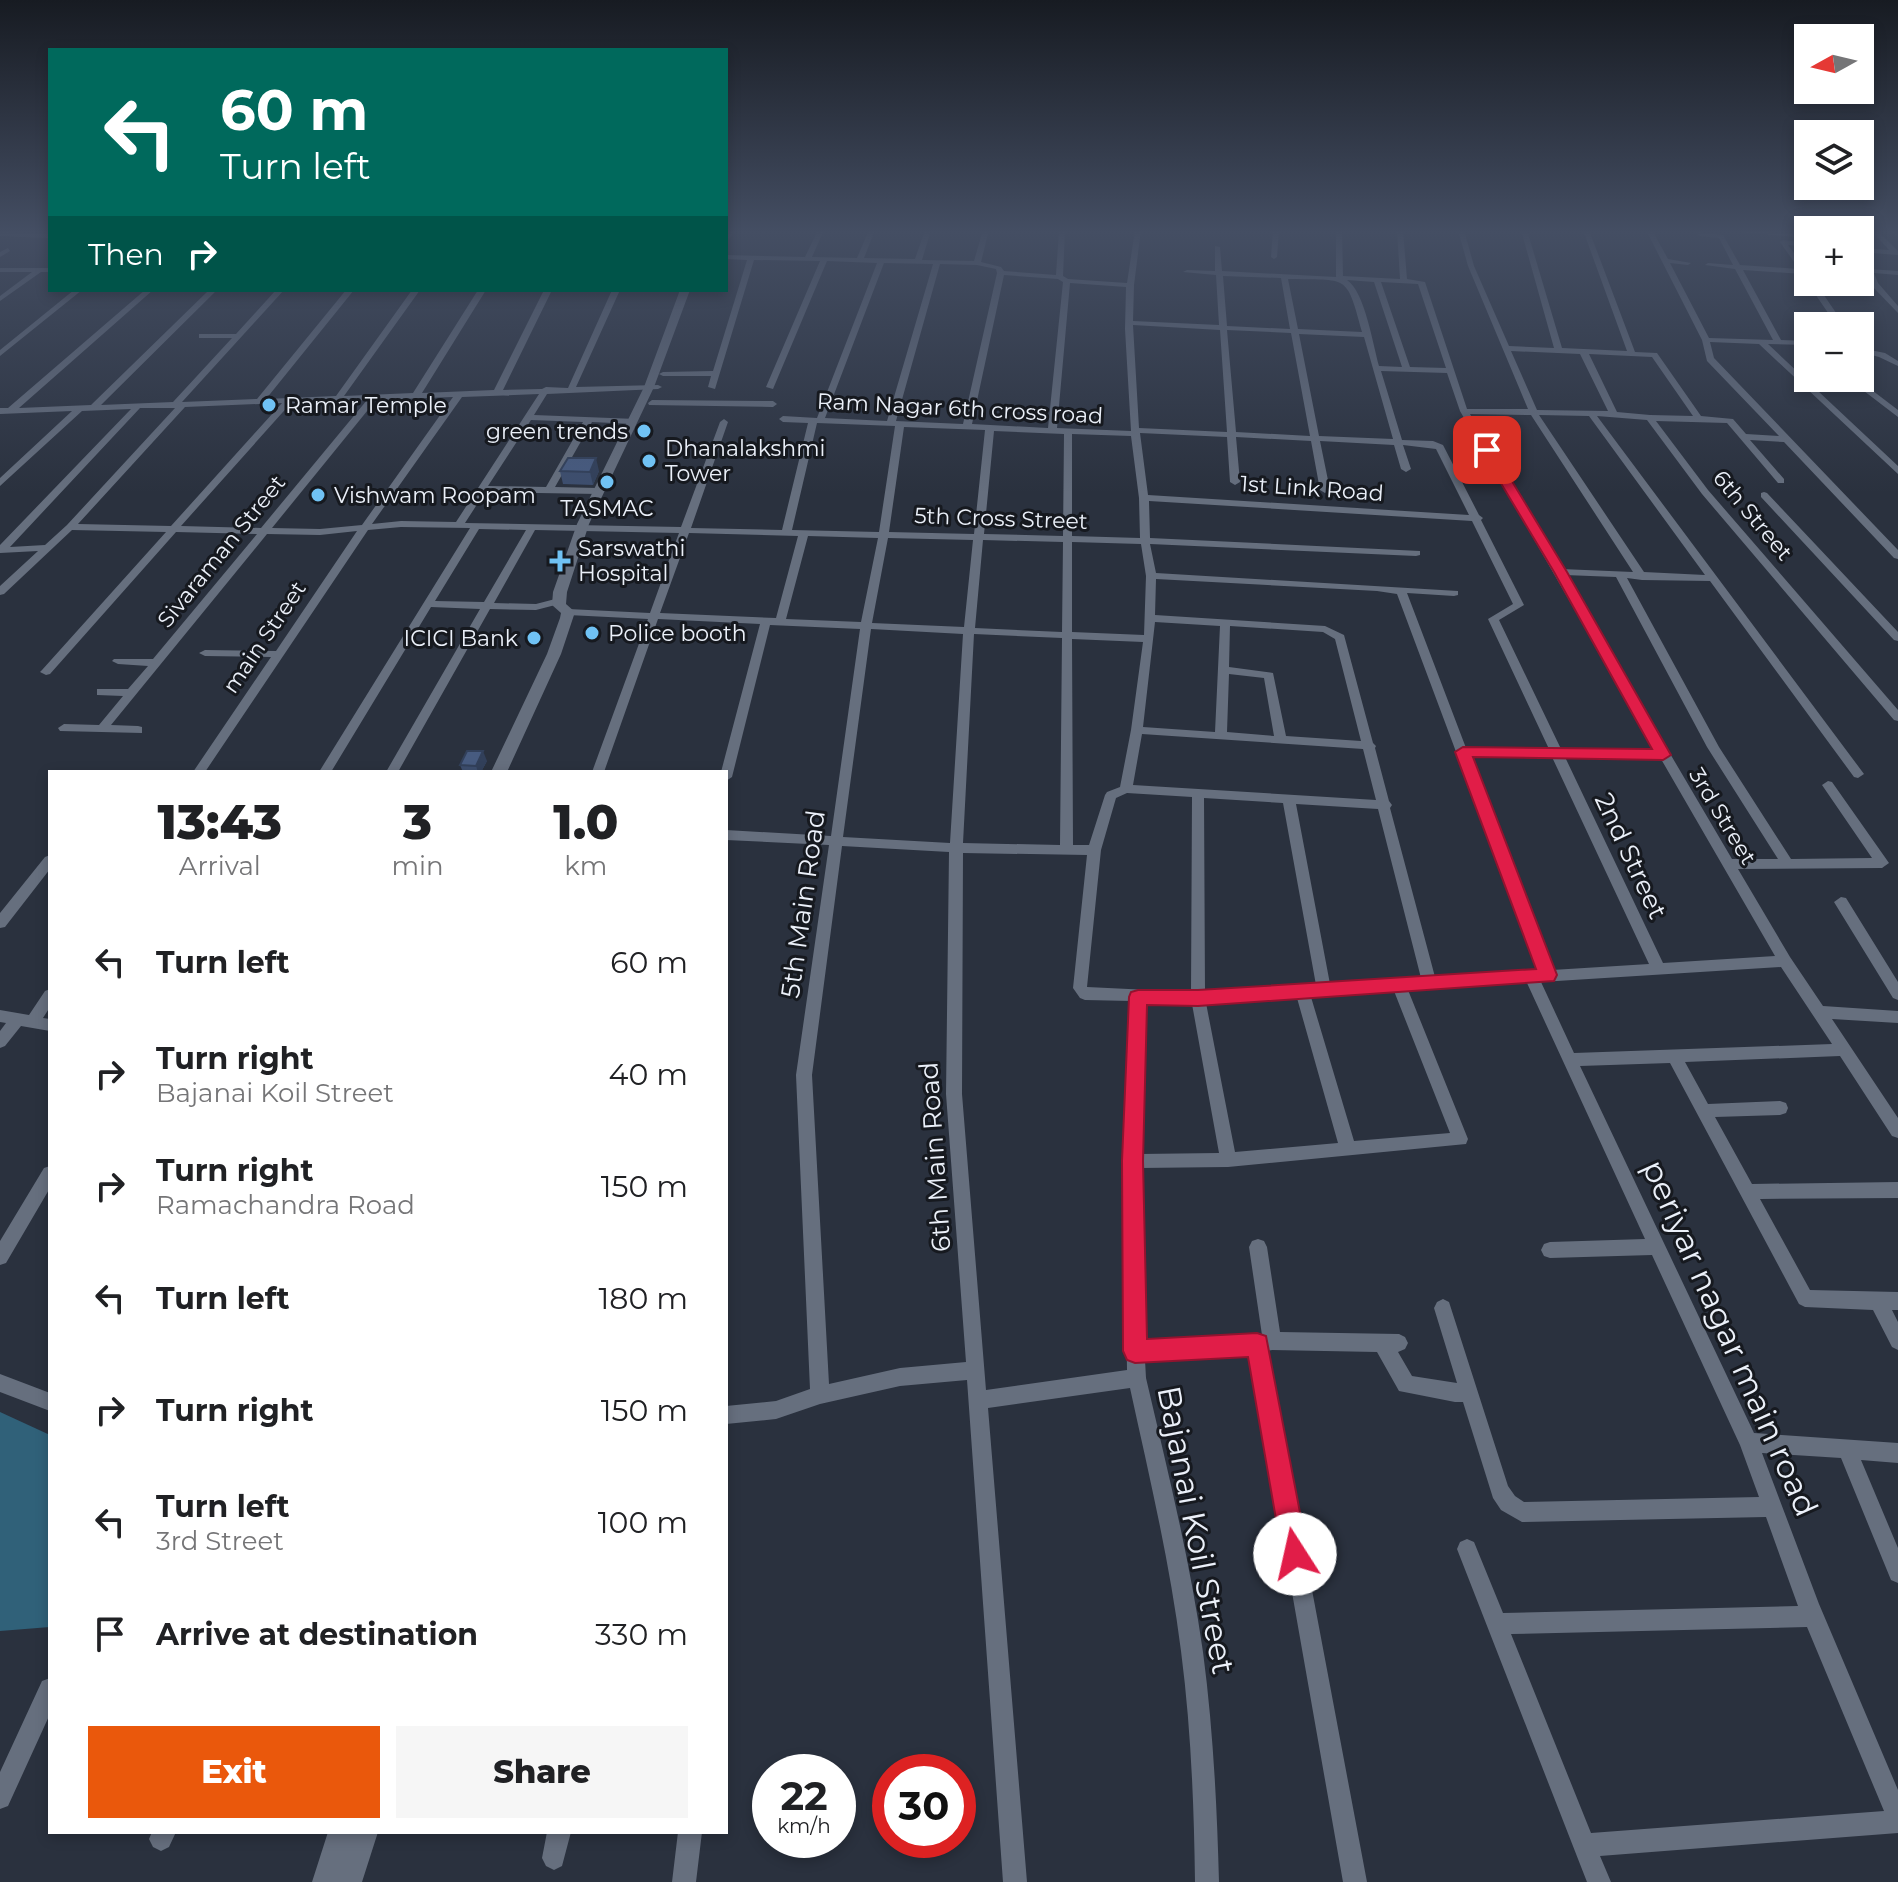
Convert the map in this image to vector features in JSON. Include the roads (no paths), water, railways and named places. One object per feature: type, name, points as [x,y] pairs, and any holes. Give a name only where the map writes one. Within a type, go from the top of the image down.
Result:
[{"type":"main road","points":[[584,527],[598,514],[652,403],[654,387],[676,318]]},
{"type":"main road","points":[[488,770],[549,649],[584,527],[598,491],[633,421],[663,374],[682,318]]},
{"type":"main road","points":[[500,770],[554,654],[563,607]]},
{"type":"main road","points":[[327,1882],[342,1834]]},
{"type":"main road","points":[[347,1882],[362,1834]]},
{"type":"street","points":[[0,354],[44,318]]},
{"type":"street","points":[[11,410],[117,318]]},
{"type":"street","points":[[94,407],[185,318]]},
{"type":"street","points":[[0,592],[70,527],[255,318]]},
{"type":"street","points":[[261,400],[327,318]]},
{"type":"street","points":[[338,399],[396,318]]},
{"type":"street","points":[[415,397],[465,318]]},
{"type":"street","points":[[497,393],[534,318]]},
{"type":"street","points":[[572,388],[604,318]]},
{"type":"street","points":[[663,374],[715,379],[733,318]]},
{"type":"street","points":[[770,387],[799,318]]},
{"type":"street","points":[[787,531],[816,420],[858,318]]},
{"type":"street","name":"5th Main Road","points":[[820,1395],[804,1075],[866,626],[884,534],[896,424],[923,318]]},
{"type":"street","points":[[967,427],[991,318]]},
{"type":"street","points":[[1052,431],[1060,318]]},
{"type":"street","points":[[1126,789],[1149,639],[1151,576],[1135,432],[1130,318]]},
{"type":"street","points":[[1222,318],[1235,482]]},
{"type":"street","points":[[1290,318],[1325,490]]},
{"type":"street","points":[[1362,318],[1406,469]]},
{"type":"street","points":[[1390,318],[1407,369]]},
{"type":"street","name":"3rd Street","points":[[1433,318],[1464,411],[1561,572],[1663,755],[1785,961],[1898,1131]]},
{"type":"street","points":[[1493,318],[1534,413],[1642,577]]},
{"type":"street","points":[[1550,318],[1559,350]]},
{"type":"street","points":[[1618,318],[1631,352]]},
{"type":"street","points":[[1695,318],[1706,340],[1710,359],[1898,556]]},
{"type":"street","points":[[1765,318],[1779,343]]},
{"type":"street","points":[[1130,323],[1367,335]]},
{"type":"street","points":[[202,336],[238,336]]},
{"type":"street","points":[[1706,340],[1794,343]]},
{"type":"street","points":[[1761,342],[1898,471]]},
{"type":"street","points":[[1506,348],[1631,352],[1656,356],[1699,419]]},
{"type":"street","points":[[1583,351],[1614,414]]},
{"type":"street","points":[[1874,353],[1898,364]]},
{"type":"street","points":[[1376,368],[1451,371]]},
{"type":"street","points":[[0,411],[654,387]]},
{"type":"street","points":[[459,525],[531,417],[546,389]]},
{"type":"street","points":[[1869,392],[1898,414]]},
{"type":"street","name":"main Street","points":[[200,770],[458,396]]},
{"type":"street","name":"Sivaraman Street","points":[[102,729],[373,398]]},
{"type":"street","points":[[46,672],[290,399]]},
{"type":"street","points":[[652,403],[773,404]]},
{"type":"street","points":[[0,483],[81,407]]},
{"type":"street","points":[[0,550],[137,407]]},
{"type":"street","points":[[1464,411],[1726,419],[1781,481]]},
{"type":"street","points":[[1591,413],[1858,774]]},
{"type":"street","points":[[531,417],[633,421]]},
{"type":"street","name":"6th Street","points":[[1650,418],[1705,492],[1898,717]]},
{"type":"street","points":[[549,490],[589,419]]},
{"type":"street","name":"Ram Nagar 6th cross road","points":[[783,419],[1433,444],[1440,447],[1478,518]]},
{"type":"street","points":[[599,770],[724,422]]},
{"type":"street","name":"6th Main Road","points":[[990,428],[969,631],[956,848],[954,1094],[1015,1882]]},
{"type":"street","points":[[1066,848],[1065,540],[1068,431]]},
{"type":"street","points":[[1743,437],[1786,439]]},
{"type":"street","points":[[483,489],[598,491]]},
{"type":"street","points":[[1764,495],[1898,638]]},
{"type":"street","name":"1st Link Road","points":[[1144,498],[1478,518]]},
{"type":"street","name":"2nd Street","points":[[1478,518],[1519,605],[1493,619],[1658,968]]},
{"type":"street","name":"5th Cross Street","points":[[70,527],[320,532],[380,524],[584,527],[1145,541],[1416,553]]},
{"type":"street","points":[[326,770],[476,526]]},
{"type":"street","points":[[393,770],[532,527]]},
{"type":"street","points":[[780,622],[804,532]]},
{"type":"street","points":[[0,550],[48,548]]},
{"type":"street","points":[[602,572],[669,574]]},
{"type":"street","points":[[1561,572],[1715,578]]},
{"type":"street","points":[[1620,575],[1713,747],[1786,861]]},
{"type":"street","points":[[1151,576],[1454,593]]},
{"type":"street","name":"periyar nagar main road","points":[[1395,589],[1401,592],[1463,752],[1569,1060],[1748,1442],[1813,1616],[1898,1819]]},
{"type":"street","points":[[428,604],[563,607],[655,616],[1149,639]]},
{"type":"street","points":[[1150,618],[1319,628],[1337,633],[1343,643],[1386,805],[1429,983]]},
{"type":"street","points":[[728,770],[766,621]]},
{"type":"street","points":[[1221,736],[1225,623]]},
{"type":"street","points":[[205,653],[280,654]]},
{"type":"street","points":[[118,661],[157,663]]},
{"type":"street","points":[[1224,670],[1269,675],[1281,740]]},
{"type":"street","points":[[101,692],[132,693]]},
{"type":"street","points":[[64,728],[138,730]]},
{"type":"street","points":[[1137,730],[1370,746]]},
{"type":"street","points":[[1463,752],[1663,755]]},
{"type":"street","points":[[1828,785],[1882,863]]},
{"type":"street","points":[[1386,805],[1126,789],[1111,795],[1094,850],[1080,988],[1085,994],[1095,996],[1198,998],[1785,961]]},
{"type":"street","points":[[1198,794],[1198,998],[1228,1160]]},
{"type":"street","points":[[1289,799],[1324,989]]},
{"type":"street","points":[[728,835],[956,848],[1094,850]]},
{"type":"street","points":[[1728,864],[1786,861],[1898,863]]},
{"type":"street","points":[[0,923],[48,863]]},
{"type":"street","points":[[1841,902],[1898,994]]},
{"type":"street","points":[[1132,1161],[1228,1160],[1460,1139],[1399,985]]},
{"type":"street","points":[[1302,991],[1348,1149]]},
{"type":"street","points":[[0,1042],[48,997]]},
{"type":"street","name":"Bajanai Koil Street","points":[[1138,997],[1132,1161],[1137,1378],[1165,1502],[1192,1651],[1205,1787],[1207,1882]]},
{"type":"street","points":[[1817,1012],[1898,1017]]},
{"type":"street","points":[[0,1016],[48,1024]]},
{"type":"street","points":[[1569,1060],[1843,1050]]},
{"type":"street","points":[[1675,1058],[1805,1298],[1898,1301]]},
{"type":"street","points":[[1703,1111],[1780,1108]]},
{"type":"street","points":[[0,1257],[48,1176]]},
{"type":"street","points":[[1748,1192],[1898,1190]]},
{"type":"street","points":[[1258,1247],[1264,1343],[1355,1882]]},
{"type":"street","points":[[1550,1250],[1657,1247]]},
{"type":"street","points":[[1878,1302],[1898,1341]]},
{"type":"street","points":[[1443,1308],[1500,1491],[1508,1503],[1522,1512],[1772,1507]]},
{"type":"street","points":[[1135,1351],[1264,1343],[1390,1342],[1397,1374],[1406,1384],[1455,1393],[1467,1392]]},
{"type":"street","points":[[728,1415],[776,1410],[820,1395],[900,1377],[977,1370]]},
{"type":"street","points":[[979,1400],[1137,1378]]},
{"type":"street","points":[[0,1383],[48,1401]]},
{"type":"street","points":[[1748,1442],[1898,1453]]},
{"type":"street","points":[[1847,1449],[1898,1573]]},
{"type":"street","points":[[1467,1549],[1599,1882]]},
{"type":"street","points":[[1498,1624],[1813,1616]]},
{"type":"street","points":[[0,1798],[48,1693]]},
{"type":"street","points":[[1586,1845],[1898,1819]]},
{"type":"street","points":[[554,1858],[559,1834]]},
{"type":"street","points":[[684,1882],[690,1834]]},
{"type":"water","points":[[0,1412],[48,1434],[48,1627],[0,1631]]},
{"type":"place","name":"Ramar Temple","points":[[269,405]]},
{"type":"place","name":"green trends","points":[[644,431]]},
{"type":"place","name":"Dhanalakshmi Tower","points":[[649,461]]},
{"type":"place","name":"TASMAC","points":[[607,482]]},
{"type":"place","name":"Vishwam Roopam","points":[[318,495]]},
{"type":"place","name":"Sarswathi Hospital","points":[[560,561]]},
{"type":"place","name":"Police booth","points":[[592,633]]},
{"type":"place","name":"ICICI Bank","points":[[534,638]]}]
